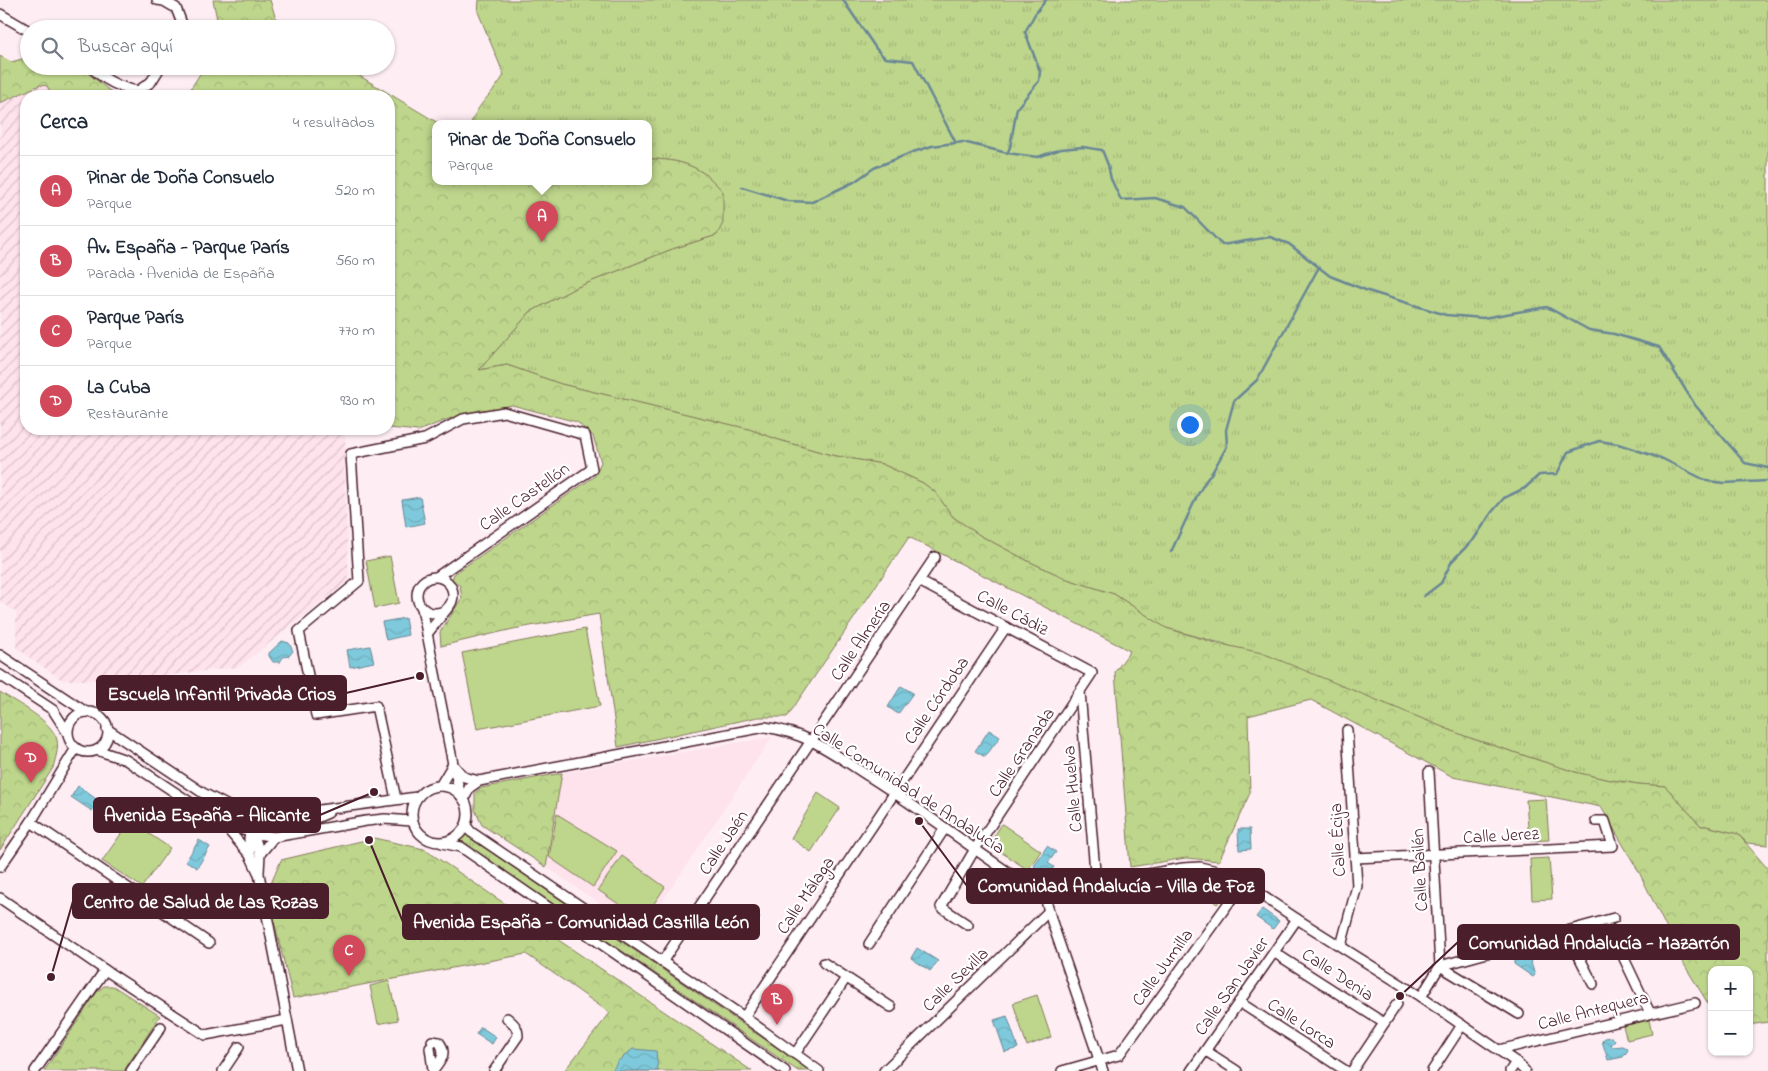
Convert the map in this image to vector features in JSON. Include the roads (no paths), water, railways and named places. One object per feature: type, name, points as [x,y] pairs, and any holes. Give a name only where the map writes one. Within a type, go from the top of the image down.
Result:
[{"type":"street","points":[[157,0],[164,1],[176,8],[181,20]]},
{"type":"street","points":[[0,14],[20,26]]},
{"type":"street","points":[[101,75],[125,89],[132,90]]},
{"type":"street","points":[[139,90],[151,82],[155,75]]},
{"type":"street","name":"Calle Castellón","points":[[396,799],[376,706],[316,715],[300,631],[358,581],[351,454],[425,439],[463,419],[504,412],[585,435],[592,468],[438,576]]},
{"type":"street","name":"Calle Almería","points":[[812,740],[920,581],[934,557]]},
{"type":"street","points":[[427,634],[453,600],[454,592],[448,581],[438,576],[427,578],[421,583],[417,593],[418,602],[422,608],[427,634],[453,764],[463,798],[468,808],[466,826],[452,840],[442,843]]},
{"type":"street","name":"Calle Cádiz","points":[[920,581],[1092,673]]},
{"type":"street","points":[[422,608],[429,612],[437,613],[448,608]]},
{"type":"street","name":"Calle Córdoba","points":[[894,792],[1006,627]]},
{"type":"street","points":[[0,655],[86,712],[98,715],[106,723],[108,729],[107,739],[97,750]]},
{"type":"street","name":"Calle Granada","points":[[968,925],[941,907],[975,849],[1092,673]]},
{"type":"street","points":[[0,675],[53,710],[68,732]]},
{"type":"street","name":"Calle Huelva","points":[[1080,692],[1096,883]]},
{"type":"street","points":[[86,712],[73,718],[68,727],[70,741],[76,748],[86,752],[97,750],[126,760],[223,824],[255,854]]},
{"type":"street","name":"Calle Comunidad de Andalucía","points":[[479,781],[765,727],[785,730],[812,740],[894,792],[1045,898]]},
{"type":"street","points":[[108,729],[203,793],[232,808],[260,818],[417,797]]},
{"type":"street","name":"Calle Écija","points":[[1340,946],[1356,886],[1348,730]]},
{"type":"street","name":"Calle Jaén","points":[[662,962],[812,740]]},
{"type":"street","points":[[0,867],[76,748]]},
{"type":"street","points":[[453,764],[464,777],[479,781]]},
{"type":"street","points":[[440,786],[453,764]]},
{"type":"street","name":"Calle Bailén","points":[[1429,772],[1440,966]]},
{"type":"street","points":[[463,798],[469,788],[479,781]]},
{"type":"street","points":[[463,798],[455,791],[440,786],[424,791],[413,804],[412,821],[416,830],[432,842],[461,847],[785,1071]]},
{"type":"street","name":"Calle Málaga","points":[[744,1017],[894,792]]},
{"type":"street","points":[[232,808],[251,826],[253,832],[258,874],[297,1071]]},
{"type":"street","points":[[253,832],[258,826],[312,820],[337,809]]},
{"type":"street","points":[[223,824],[274,837],[366,821],[384,819],[412,821]]},
{"type":"street","name":"Calle Jerez","points":[[1355,858],[1613,846],[1605,821],[1596,821]]},
{"type":"street","points":[[30,822],[209,942]]},
{"type":"street","points":[[466,826],[471,832],[744,1017],[819,1071]]},
{"type":"street","points":[[869,944],[945,828]]},
{"type":"street","points":[[255,854],[274,837]]},
{"type":"street","points":[[1103,1071],[1045,898],[1096,883],[1183,868],[1200,867],[1225,873],[1243,883],[1422,997],[1516,1062],[1526,1071]]},
{"type":"street","name":"Calle Jumilla","points":[[1062,1071],[1119,1055],[1243,883]]},
{"type":"street","points":[[0,898],[104,970],[205,1035],[287,1020]]},
{"type":"street","name":"Calle Sevilla","points":[[884,1071],[1048,911]]},
{"type":"street","points":[[1422,997],[1440,966],[1614,918]]},
{"type":"street","name":"Calle San Javier","points":[[1191,1071],[1297,919]]},
{"type":"street","points":[[1593,984],[1570,939],[1610,929],[1650,1013]]},
{"type":"street","name":"Calle Denia","points":[[1275,953],[1384,1023]]},
{"type":"street","points":[[824,964],[891,1007]]},
{"type":"street","points":[[1440,966],[1519,1014]]},
{"type":"street","points":[[36,1071],[104,970]]},
{"type":"street","points":[[795,1054],[846,978]]},
{"type":"street","name":"Calle Lorca","points":[[1239,1002],[1346,1071]]},
{"type":"street","name":"Calle Antequera","points":[[1499,1050],[1695,1003]]},
{"type":"street","points":[[1352,1071],[1397,1004]]},
{"type":"street","points":[[494,1071],[518,1036],[515,1025],[507,1018]]},
{"type":"street","points":[[1432,1071],[1462,1025]]},
{"type":"street","points":[[131,1071],[161,1028]]},
{"type":"street","points":[[439,1042],[443,1047],[444,1053],[433,1071],[431,1045],[439,1042]]},
{"type":"street","points":[[223,1071],[239,1047]]},
{"type":"street","points":[[1206,1051],[1237,1071]]},
{"type":"street","points":[[1510,1071],[1516,1062]]},
{"type":"water","points":[[420,497],[425,523],[406,527],[402,500]]},
{"type":"water","points":[[405,618],[408,635],[386,640],[382,622]]},
{"type":"water","points":[[282,641],[289,643],[293,651],[289,656],[283,657],[280,662],[273,662],[269,653]]},
{"type":"water","points":[[370,646],[374,662],[350,667],[347,650]]},
{"type":"water","points":[[901,686],[913,693],[898,714],[888,707]]},
{"type":"water","points":[[989,730],[1000,737],[985,757],[975,751]]},
{"type":"water","points":[[78,786],[99,801],[92,811],[71,797]]},
{"type":"water","points":[[1238,829],[1250,829],[1251,849],[1239,850]]},
{"type":"water","points":[[199,840],[210,847],[197,868],[186,861]]},
{"type":"water","points":[[1047,846],[1056,852],[1048,863],[1054,867],[1048,875],[1034,866]]},
{"type":"water","points":[[1262,909],[1279,921],[1273,929],[1256,917]]},
{"type":"water","points":[[749,911],[760,917],[745,937],[734,931]]},
{"type":"water","points":[[917,948],[938,961],[930,971],[911,958]]},
{"type":"water","points":[[1529,957],[1535,975],[1533,977],[1514,964],[1514,961]]},
{"type":"water","points":[[1007,1016],[1018,1048],[1005,1052],[994,1020]]},
{"type":"water","points":[[481,1027],[496,1037],[492,1044],[476,1034]]},
{"type":"water","points":[[1612,1037],[1615,1041],[1611,1045],[1612,1047],[1623,1046],[1628,1050],[1623,1057],[1608,1060],[1602,1041],[1605,1038]]},
{"type":"water","points":[[633,1049],[656,1051],[658,1071],[612,1071],[618,1061]]},
{"type":"waterway","points":[[843,0],[877,50],[885,58],[913,61],[956,143]]},
{"type":"waterway","points":[[1008,152],[1017,108],[1039,81],[1040,71],[1025,32],[1035,14],[1046,0]]},
{"type":"waterway","points":[[742,187],[788,201],[812,202],[854,182],[874,168],[913,152],[932,146],[963,142],[1007,153],[1038,157],[1061,149],[1083,147],[1102,150],[1111,179],[1121,200],[1155,198],[1185,207],[1222,245],[1270,237],[1289,244],[1330,276],[1368,291],[1446,315],[1483,318],[1547,307],[1589,330],[1614,334],[1659,347],[1695,405],[1745,463],[1768,468]]},
{"type":"waterway","points":[[1171,552],[1197,496],[1227,446],[1226,430],[1234,401],[1257,380],[1319,267]]},
{"type":"waterway","points":[[1424,596],[1441,583],[1452,561],[1474,539],[1504,498],[1525,488],[1539,475],[1557,474],[1568,452],[1599,441],[1618,444],[1663,459],[1707,481],[1724,483],[1768,481]]},
{"type":"place","name":"Pinar de Doña Consuelo","points":[[542,242]]},
{"type":"place","name":"Escuela Infantil Privada Crios","points":[[420,676]]},
{"type":"place","name":"La Cuba","points":[[31,783]]},
{"type":"place","name":"Avenida España - Alicante","points":[[374,792]]},
{"type":"place","name":"Comunidad Andalucía - Villa de Foz","points":[[919,821]]},
{"type":"place","name":"Avenida España - Comunidad Castilla León","points":[[369,840]]},
{"type":"place","name":"Parque París","points":[[349,976]]},
{"type":"place","name":"Centro de Salud de Las Rozas","points":[[51,977]]},
{"type":"place","name":"Comunidad Andalucía - Mazarrón","points":[[1400,996]]},
{"type":"place","name":"Av. España - Parque París","points":[[777,1025]]}]
